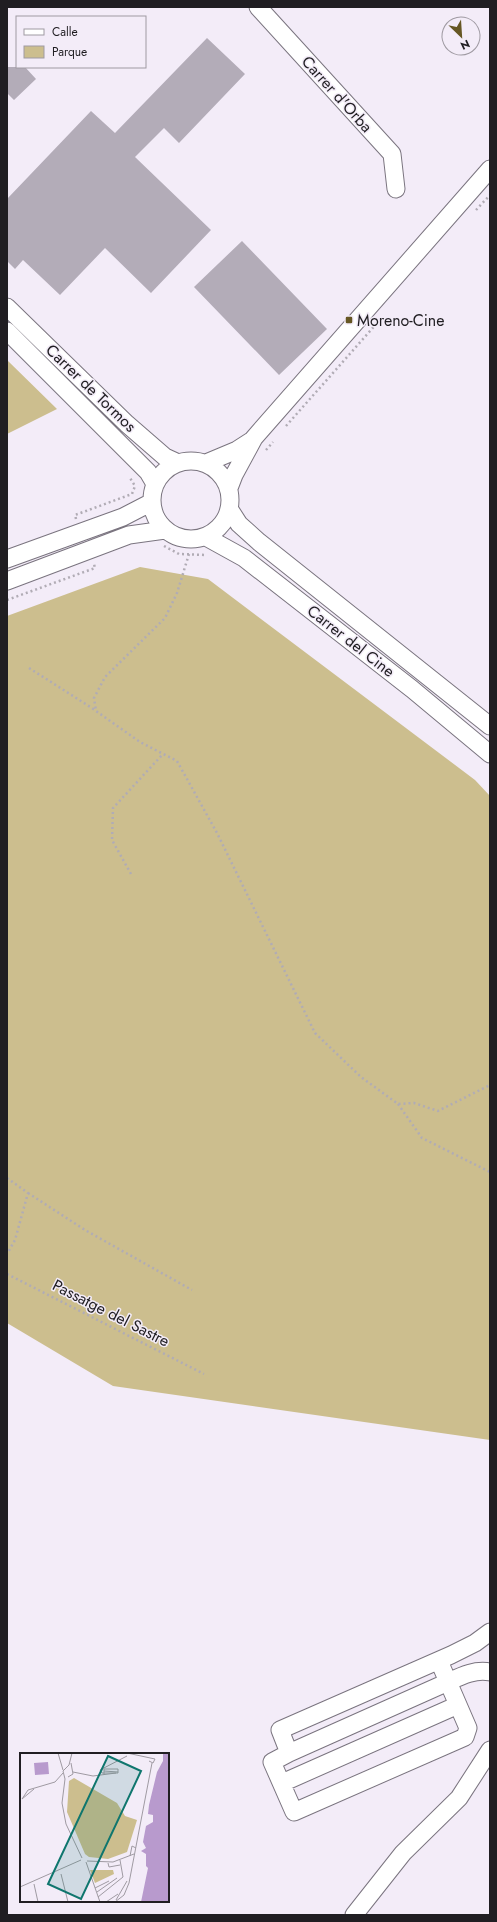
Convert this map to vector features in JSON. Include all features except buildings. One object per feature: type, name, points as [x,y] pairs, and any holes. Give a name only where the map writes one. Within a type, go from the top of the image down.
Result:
[{"type":"street","name":"Carrer d'Orba","points":[[258,7],[392,154],[396,189]]},
{"type":"street","points":[[229,488],[234,475],[254,438],[490,169]]},
{"type":"street","name":"Carrer de Tormos","points":[[7,307],[127,424],[165,457],[178,463]]},
{"type":"street","name":"Carrer de Tormos","points":[[7,331],[148,472],[155,484]]},
{"type":"street","points":[[206,463],[237,450],[254,438]]},
{"type":"street","points":[[7,581],[95,557],[129,535],[164,537],[174,536],[184,539],[206,537],[220,526],[230,510],[231,499],[229,488],[224,478],[216,469],[206,463],[187,461],[178,463],[168,468],[161,475],[155,484],[152,502],[154,512],[164,537]]},
{"type":"street","points":[[7,559],[123,517],[152,502]]},
{"type":"street","name":"Carrer del Cine","points":[[230,510],[240,524],[259,542],[490,726]]},
{"type":"street","name":"Carrer del Cine","points":[[206,537],[244,558],[412,689],[490,754]]},
{"type":"street","points":[[289,1753],[280,1730],[439,1661],[475,1643],[490,1632]]},
{"type":"street","points":[[439,1661],[448,1682],[468,1728],[465,1737],[294,1812],[272,1762],[289,1753],[448,1682],[472,1672],[490,1672]]},
{"type":"street","points":[[282,1783],[458,1705]]},
{"type":"street","points":[[354,1915],[403,1853],[459,1798],[490,1750]]},
{"type":"path","points":[[475,211],[490,194]]},
{"type":"path","points":[[283,430],[380,320]]},
{"type":"path","points":[[263,453],[273,441]]},
{"type":"path","points":[[164,537],[179,554],[212,554]]},
{"type":"path","points":[[96,711],[94,698],[105,677],[165,618],[177,593],[189,554]]},
{"type":"path","points":[[7,600],[95,568]]},
{"type":"path","points":[[29,668],[96,711],[140,742],[177,762],[218,833],[315,1033],[361,1078],[398,1104],[422,1138],[490,1172]]},
{"type":"path","points":[[131,874],[112,840],[113,808],[163,754]]},
{"type":"path","points":[[398,1104],[414,1103],[438,1111],[490,1085]]},
{"type":"path","points":[[7,1178],[84,1230],[192,1290]]},
{"type":"path","points":[[7,1254],[15,1240],[28,1193]]},
{"type":"path","name":"Passatge del Sastre","points":[[7,1274],[204,1374]]},
{"type":"green space","points":[[7,360],[57,409],[7,434]]},
{"type":"green space","points":[[140,567],[208,579],[475,780],[490,796],[490,1440],[113,1386],[7,1323],[7,616]]},
{"type":"place","name":"Moreno-Cine","points":[[349,320]]}]
